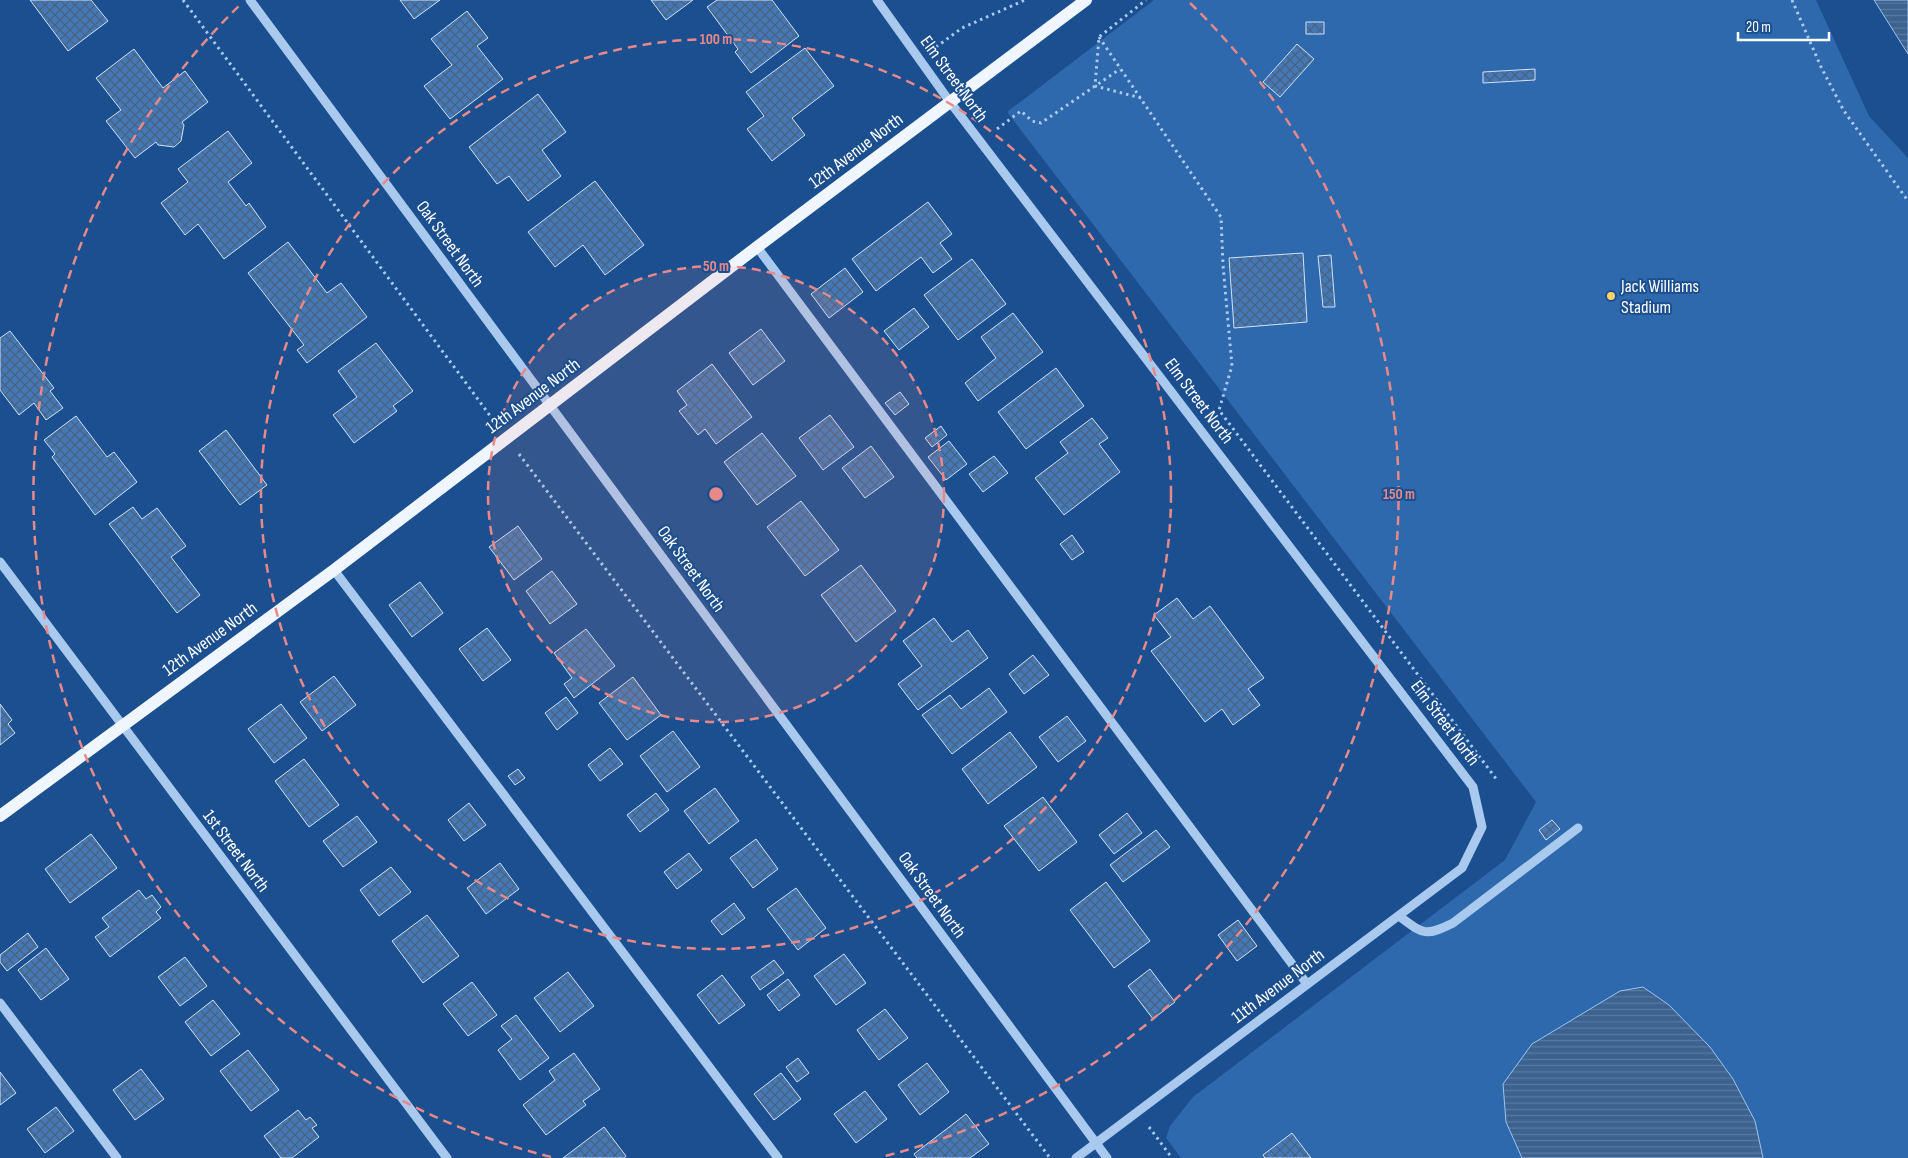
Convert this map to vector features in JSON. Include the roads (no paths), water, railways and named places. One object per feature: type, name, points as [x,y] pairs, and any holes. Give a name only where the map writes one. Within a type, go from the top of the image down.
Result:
[{"type":"main road","name":"12th Avenue North","points":[[0,816],[334,570],[1086,0]]},
{"type":"street","name":"Oak Street North","points":[[250,0],[1107,1158]]},
{"type":"street","name":"Elm Street North","points":[[877,0],[980,142],[1473,787],[1482,827]]},
{"type":"street","points":[[757,248],[1307,984]]},
{"type":"street","name":"1st Street North","points":[[0,562],[447,1158]]},
{"type":"street","points":[[334,570],[778,1158]]},
{"type":"street","name":"11th Avenue North","points":[[1076,1158],[1462,868],[1482,827]]},
{"type":"street","points":[[1399,916],[1420,932],[1435,932],[1453,922],[1578,828]]},
{"type":"street","points":[[0,1003],[117,1158]]},
{"type":"place","name":"Jack Williams Stadium","points":[[1611,296]]}]
